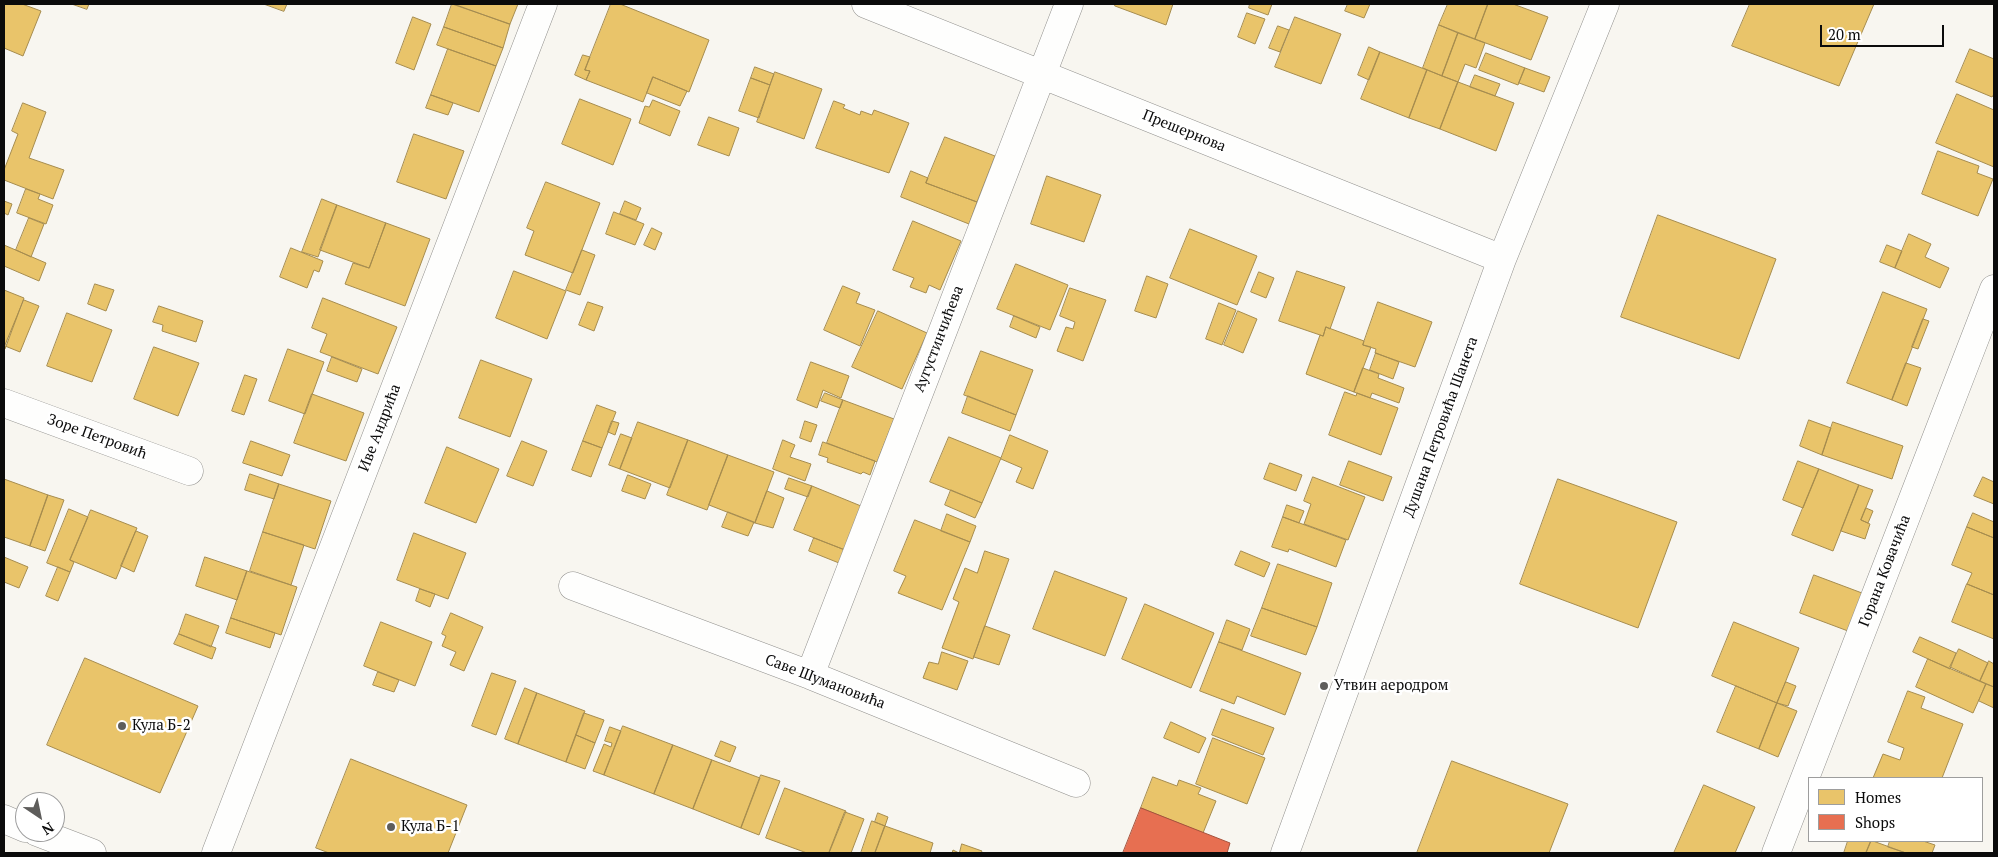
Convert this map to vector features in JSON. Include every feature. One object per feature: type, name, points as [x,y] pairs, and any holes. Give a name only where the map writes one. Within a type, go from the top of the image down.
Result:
[{"type":"street","name":"Иве Андрића","points":[[216,853],[543,4]]},
{"type":"street","name":"Прешернова","points":[[866,4],[1502,258]]},
{"type":"street","name":"Аугустинчићева","points":[[810,675],[1069,4]]},
{"type":"street","name":"Душана Петровића Шанета","points":[[1285,853],[1502,258],[1605,4]]},
{"type":"street","name":"Горана Ковачића","points":[[1776,853],[1994,289]]},
{"type":"street","name":"Зоре Петровић","points":[[4,404],[189,471]]},
{"type":"street","name":"Саве Шумановића","points":[[573,586],[810,675],[1076,783]]},
{"type":"street","points":[[63,842],[92,853]]},
{"type":"building: Homes","points":[[4,4],[22,4],[41,11],[23,56],[4,48]]},
{"type":"building: Homes","points":[[72,4],[89,4],[87,9]]},
{"type":"building: Homes","points":[[264,4],[287,4],[284,11]]},
{"type":"building: Homes","points":[[452,4],[510,24],[503,48],[444,27]]},
{"type":"building: Homes","points":[[454,4],[518,4],[510,24]]},
{"type":"building: Homes","points":[[611,4],[620,4],[709,40],[689,92],[653,77],[643,102],[586,80],[590,71],[585,70]]},
{"type":"building: Homes","points":[[1115,4],[1173,4],[1166,25],[1115,6]]},
{"type":"building: Homes","points":[[1250,4],[1272,4],[1268,15],[1249,8]]},
{"type":"building: Homes","points":[[1348,4],[1370,4],[1364,18],[1345,11]]},
{"type":"building: Homes","points":[[1448,4],[1488,4],[1475,39],[1439,25]]},
{"type":"building: Homes","points":[[1488,4],[1513,4],[1548,17],[1531,60],[1475,39]]},
{"type":"building: Homes","points":[[1750,4],[1874,4],[1839,86],[1732,46]]},
{"type":"building: Homes","points":[[1247,13],[1265,19],[1255,44],[1238,37]]},
{"type":"building: Homes","points":[[413,17],[431,24],[414,70],[396,63]]},
{"type":"building: Homes","points":[[1295,17],[1341,34],[1321,84],[1275,67]]},
{"type":"building: Homes","points":[[1439,25],[1458,33],[1442,76],[1423,68]]},
{"type":"building: Homes","points":[[1278,26],[1289,30],[1280,52],[1269,48]]},
{"type":"building: Homes","points":[[444,27],[503,48],[496,66],[437,45]]},
{"type":"building: Homes","points":[[1458,33],[1485,43],[1476,68],[1465,64],[1458,82],[1442,76]]},
{"type":"building: Homes","points":[[1369,47],[1380,52],[1369,80],[1358,75]]},
{"type":"building: Homes","points":[[448,49],[496,66],[479,112],[431,95]]},
{"type":"building: Homes","points":[[1970,49],[1994,59],[1994,94],[1992,97],[1956,82]]},
{"type":"building: Homes","points":[[1380,52],[1427,70],[1409,118],[1361,99]]},
{"type":"building: Homes","points":[[1486,53],[1525,68],[1518,85],[1479,70]]},
{"type":"building: Homes","points":[[583,55],[590,57],[585,70],[590,71],[586,80],[575,75]]},
{"type":"building: Homes","points":[[755,67],[774,74],[770,85],[751,78]]},
{"type":"building: Homes","points":[[1525,68],[1550,77],[1544,92],[1519,83]]},
{"type":"building: Homes","points":[[1427,70],[1458,82],[1440,129],[1409,118]]},
{"type":"building: Homes","points":[[775,72],[822,89],[804,139],[757,122]]},
{"type":"building: Homes","points":[[1475,75],[1500,84],[1495,96],[1470,87]]},
{"type":"building: Homes","points":[[653,77],[687,91],[680,106],[647,93]]},
{"type":"building: Homes","points":[[751,78],[770,85],[759,118],[739,111]]},
{"type":"building: Homes","points":[[1458,82],[1514,103],[1496,151],[1440,129]]},
{"type":"building: Homes","points":[[1957,94],[1994,110],[1994,167],[1936,143]]},
{"type":"building: Homes","points":[[431,95],[453,103],[448,115],[426,108]]},
{"type":"building: Homes","points":[[580,99],[631,119],[613,165],[562,144]]},
{"type":"building: Homes","points":[[653,100],[680,111],[670,136],[639,123],[645,106],[649,107]]},
{"type":"building: Homes","points":[[834,101],[845,105],[843,108],[860,115],[861,111],[872,115],[874,110],[909,123],[889,173],[816,148]]},
{"type":"building: Homes","points":[[23,103],[46,112],[29,158],[64,170],[53,199],[4,180],[4,170],[18,134],[12,131]]},
{"type":"building: Homes","points":[[709,117],[739,128],[729,156],[698,145]]},
{"type":"building: Homes","points":[[414,134],[464,151],[446,199],[397,182]]},
{"type":"building: Homes","points":[[945,137],[995,156],[977,202],[926,183]]},
{"type":"building: Homes","points":[[1938,151],[1979,166],[1977,173],[1993,179],[1978,216],[1922,194]]},
{"type":"building: Homes","points":[[911,171],[928,178],[926,183],[977,202],[969,224],[901,197]]},
{"type":"building: Homes","points":[[1047,176],[1101,195],[1084,242],[1031,224]]},
{"type":"building: Homes","points":[[546,182],[600,203],[573,273],[525,255],[534,231],[527,228]]},
{"type":"building: Homes","points":[[26,189],[40,194],[38,199],[53,205],[46,224],[17,213]]},
{"type":"building: Homes","points":[[322,199],[337,205],[318,257],[302,252]]},
{"type":"building: Homes","points":[[4,201],[12,204],[8,215],[4,213]]},
{"type":"building: Homes","points":[[625,201],[641,208],[636,220],[620,214]]},
{"type":"building: Homes","points":[[337,205],[386,223],[369,268],[320,250]]},
{"type":"building: Homes","points":[[614,212],[644,224],[635,245],[606,234]]},
{"type":"building: Homes","points":[[1658,215],[1776,259],[1739,359],[1621,317]]},
{"type":"building: Homes","points":[[29,218],[44,224],[31,257],[16,250]]},
{"type":"building: Homes","points":[[913,221],[961,241],[940,290],[929,285],[926,293],[910,287],[914,278],[893,270]]},
{"type":"building: Homes","points":[[386,223],[430,239],[405,306],[345,284],[353,263],[369,268]]},
{"type":"building: Homes","points":[[652,228],[662,233],[655,250],[644,245]]},
{"type":"building: Homes","points":[[1190,229],[1257,256],[1237,305],[1170,278]]},
{"type":"building: Homes","points":[[1909,234],[1931,244],[1925,257],[1949,268],[1940,288],[1895,268]]},
{"type":"building: Homes","points":[[4,245],[46,263],[39,281],[4,266]]},
{"type":"building: Homes","points":[[1887,245],[1902,251],[1895,268],[1880,262]]},
{"type":"building: Homes","points":[[291,248],[323,261],[319,272],[314,270],[307,288],[280,277]]},
{"type":"building: Homes","points":[[582,250],[595,255],[580,295],[566,290]]},
{"type":"building: Homes","points":[[1016,264],[1068,285],[1050,330],[997,309]]},
{"type":"building: Homes","points":[[514,271],[566,291],[547,339],[496,318]]},
{"type":"building: Homes","points":[[1297,271],[1345,287],[1330,329],[1326,327],[1323,336],[1279,321]]},
{"type":"building: Homes","points":[[1259,272],[1274,278],[1266,298],[1251,292]]},
{"type":"building: Homes","points":[[1147,276],[1168,284],[1156,318],[1135,311]]},
{"type":"building: Homes","points":[[95,284],[114,290],[106,311],[88,304]]},
{"type":"building: Homes","points":[[843,286],[860,293],[856,303],[875,310],[860,346],[824,330]]},
{"type":"building: Homes","points":[[1070,288],[1106,300],[1083,361],[1057,351],[1066,327],[1073,329],[1075,322],[1060,316]]},
{"type":"building: Homes","points":[[4,290],[24,298],[5,349],[4,349]]},
{"type":"building: Homes","points":[[1883,292],[1927,309],[1892,400],[1847,383]]},
{"type":"building: Homes","points":[[323,298],[397,327],[378,374],[320,352],[327,334],[312,328]]},
{"type":"building: Homes","points":[[24,300],[39,306],[20,352],[5,346]]},
{"type":"building: Homes","points":[[588,302],[603,307],[594,331],[579,325]]},
{"type":"building: Homes","points":[[1378,302],[1432,322],[1415,367],[1375,353],[1376,349],[1363,345]]},
{"type":"building: Homes","points":[[1219,303],[1236,310],[1222,345],[1206,339]]},
{"type":"building: Homes","points":[[159,306],[203,321],[196,342],[162,331],[163,325],[153,322]]},
{"type":"building: Homes","points":[[878,311],[927,333],[902,389],[852,367]]},
{"type":"building: Homes","points":[[1238,311],[1257,319],[1243,353],[1224,345]]},
{"type":"building: Homes","points":[[67,313],[112,330],[92,382],[47,366]]},
{"type":"building: Homes","points":[[1014,316],[1040,327],[1036,338],[1010,327]]},
{"type":"building: Homes","points":[[1923,319],[1929,321],[1918,349],[1912,347]]},
{"type":"building: Homes","points":[[1326,327],[1364,341],[1363,345],[1371,347],[1354,392],[1306,374],[1320,335],[1323,336]]},
{"type":"building: Homes","points":[[154,347],[199,363],[178,416],[134,399]]},
{"type":"building: Homes","points":[[288,349],[324,362],[305,414],[269,401]]},
{"type":"building: Homes","points":[[981,351],[1033,370],[1016,415],[964,395]]},
{"type":"building: Homes","points":[[1376,353],[1399,362],[1393,379],[1370,370]]},
{"type":"building: Homes","points":[[332,357],[362,369],[357,382],[327,371]]},
{"type":"building: Homes","points":[[481,360],[532,379],[510,437],[459,418]]},
{"type":"building: Homes","points":[[811,362],[849,376],[841,398],[823,390],[817,408],[797,400]]},
{"type":"building: Homes","points":[[1906,363],[1921,368],[1907,406],[1892,400]]},
{"type":"building: Homes","points":[[1363,368],[1379,374],[1378,378],[1404,388],[1399,403],[1372,393],[1370,398],[1354,392]]},
{"type":"building: Homes","points":[[245,375],[257,379],[244,415],[232,411]]},
{"type":"building: Homes","points":[[1345,392],[1356,396],[1357,393],[1398,408],[1381,455],[1329,435]]},
{"type":"building: Homes","points":[[825,393],[843,400],[840,408],[821,401]]},
{"type":"building: Homes","points":[[312,394],[364,413],[346,461],[294,443]]},
{"type":"building: Homes","points":[[968,396],[1016,415],[1010,431],[962,413]]},
{"type":"building: Homes","points":[[843,400],[894,419],[877,462],[827,443]]},
{"type":"building: Homes","points":[[597,405],[616,412],[602,448],[583,441]]},
{"type":"building: Homes","points":[[1809,420],[1831,428],[1822,455],[1800,446]]},
{"type":"building: Homes","points":[[612,421],[619,423],[615,435],[608,432]]},
{"type":"building: Homes","points":[[805,421],[817,425],[811,442],[800,438]]},
{"type":"building: Homes","points":[[638,422],[688,440],[670,488],[620,469]]},
{"type":"building: Homes","points":[[1833,422],[1903,446],[1892,479],[1822,455]]},
{"type":"building: Homes","points":[[621,434],[632,438],[620,469],[609,465]]},
{"type":"building: Homes","points":[[1010,435],[1048,451],[1033,489],[1016,482],[1022,468],[1001,459]]},
{"type":"building: Homes","points":[[949,437],[1001,458],[982,503],[930,482]]},
{"type":"building: Homes","points":[[688,440],[728,455],[707,510],[667,495]]},
{"type":"building: Homes","points":[[783,440],[795,445],[790,457],[811,464],[805,481],[773,469]]},
{"type":"building: Homes","points":[[251,441],[290,455],[282,476],[243,463]]},
{"type":"building: Homes","points":[[522,441],[547,451],[533,486],[507,476]]},
{"type":"building: Homes","points":[[583,441],[602,448],[591,477],[572,470]]},
{"type":"building: Homes","points":[[823,442],[875,461],[870,475],[863,472],[861,474],[827,462],[828,458],[819,455]]},
{"type":"building: Homes","points":[[447,447],[499,469],[476,523],[425,503]]},
{"type":"building: Homes","points":[[728,455],[774,472],[755,523],[709,505]]},
{"type":"building: Homes","points":[[1349,461],[1392,477],[1383,501],[1340,485]]},
{"type":"building: Homes","points":[[1798,461],[1819,469],[1803,508],[1783,500]]},
{"type":"building: Homes","points":[[1270,463],[1302,475],[1296,491],[1264,479]]},
{"type":"building: Homes","points":[[1819,469],[1859,485],[1833,551],[1792,535]]},
{"type":"building: Homes","points":[[250,474],[279,484],[274,499],[245,490]]},
{"type":"building: Homes","points":[[628,475],[651,484],[645,499],[622,491]]},
{"type":"building: Homes","points":[[1313,477],[1365,497],[1348,540],[1304,524],[1311,504],[1304,501]]},
{"type":"building: Homes","points":[[1983,477],[1994,482],[1994,504],[1974,496]]},
{"type":"building: Homes","points":[[789,478],[812,486],[808,497],[785,489]]},
{"type":"building: Homes","points":[[4,479],[48,495],[30,546],[4,537]]},
{"type":"building: Homes","points":[[1558,479],[1677,522],[1638,628],[1520,584]]},
{"type":"building: Homes","points":[[279,484],[331,501],[315,549],[263,532]]},
{"type":"building: Homes","points":[[1859,485],[1873,490],[1861,520],[1870,524],[1865,539],[1841,531]]},
{"type":"building: Homes","points":[[812,486],[861,506],[845,550],[794,530]]},
{"type":"building: Homes","points":[[951,490],[982,503],[975,518],[945,505]]},
{"type":"building: Homes","points":[[767,491],[784,498],[773,528],[755,523]]},
{"type":"building: Homes","points":[[48,495],[64,500],[45,551],[30,546]]},
{"type":"building: Homes","points":[[1287,505],[1304,511],[1299,523],[1283,517]]},
{"type":"building: Homes","points":[[1866,508],[1873,511],[1868,523],[1861,520]]},
{"type":"building: Homes","points":[[69,509],[88,517],[70,560],[74,562],[70,572],[47,563]]},
{"type":"building: Homes","points":[[91,510],[137,528],[116,579],[70,560]]},
{"type":"building: Homes","points":[[728,512],[754,522],[748,536],[722,527]]},
{"type":"building: Homes","points":[[1973,513],[1994,522],[1994,538],[1967,527]]},
{"type":"building: Homes","points":[[947,514],[976,526],[970,542],[941,531]]},
{"type":"building: Homes","points":[[1283,517],[1346,540],[1336,567],[1289,549],[1288,552],[1272,547]]},
{"type":"building: Homes","points":[[915,520],[970,542],[942,610],[898,593],[906,576],[894,571]]},
{"type":"building: Homes","points":[[1967,527],[1994,538],[1994,595],[1967,584],[1972,573],[1952,565]]},
{"type":"building: Homes","points":[[136,531],[148,536],[134,572],[121,566]]},
{"type":"building: Homes","points":[[263,532],[304,545],[291,585],[250,571]]},
{"type":"building: Homes","points":[[414,533],[466,553],[448,599],[397,580]]},
{"type":"building: Homes","points":[[814,538],[845,550],[839,563],[809,551]]},
{"type":"building: Homes","points":[[985,551],[1009,559],[973,659],[942,648],[959,602],[953,599],[965,568],[977,573]]},
{"type":"building: Homes","points":[[1241,551],[1270,563],[1264,577],[1235,565]]},
{"type":"building: Homes","points":[[4,557],[28,567],[19,588],[4,582]]},
{"type":"building: Homes","points":[[205,557],[247,571],[237,600],[196,586]]},
{"type":"building: Homes","points":[[1278,564],[1332,583],[1317,627],[1262,608]]},
{"type":"building: Homes","points":[[58,567],[70,572],[58,601],[46,596]]},
{"type":"building: Homes","points":[[247,571],[297,587],[281,635],[231,618]]},
{"type":"building: Homes","points":[[1055,571],[1127,598],[1105,656],[1033,629]]},
{"type":"building: Homes","points":[[1814,575],[1870,596],[1856,634],[1800,613]]},
{"type":"building: Homes","points":[[1967,584],[1994,595],[1994,639],[1952,622]]},
{"type":"building: Homes","points":[[420,589],[435,594],[430,607],[416,601]]},
{"type":"building: Homes","points":[[1145,604],[1214,633],[1191,688],[1122,659]]},
{"type":"building: Homes","points":[[1262,608],[1317,627],[1306,655],[1251,636]]},
{"type":"building: Homes","points":[[451,613],[483,627],[464,671],[450,665],[456,652],[442,646],[446,636],[442,634]]},
{"type":"building: Homes","points":[[186,614],[219,626],[211,647],[179,634]]},
{"type":"building: Homes","points":[[231,618],[275,633],[270,648],[226,633]]},
{"type":"building: Homes","points":[[1227,620],[1250,629],[1242,650],[1219,642]]},
{"type":"building: Homes","points":[[381,622],[432,642],[415,686],[364,666]]},
{"type":"building: Homes","points":[[1734,622],[1799,648],[1777,703],[1712,676]]},
{"type":"building: Homes","points":[[985,626],[1010,635],[999,665],[974,657]]},
{"type":"building: Homes","points":[[179,634],[216,648],[212,659],[174,644]]},
{"type":"building: Homes","points":[[1920,637],[1956,653],[1950,669],[1913,652]]},
{"type":"building: Homes","points":[[1219,642],[1301,673],[1285,715],[1237,696],[1234,704],[1200,691]]},
{"type":"building: Homes","points":[[1959,649],[1988,663],[1980,681],[1950,667]]},
{"type":"building: Homes","points":[[942,652],[968,661],[957,690],[923,678],[929,662],[938,664]]},
{"type":"building: Homes","name":"Кула Б-2","points":[[85,658],[198,706],[160,793],[47,745]]},
{"type":"building: Homes","points":[[1928,659],[1986,684],[1973,713],[1916,687]]},
{"type":"building: Homes","points":[[1989,661],[1994,664],[1994,687],[1980,681]]},
{"type":"building: Homes","points":[[378,672],[399,680],[394,692],[373,685]]},
{"type":"building: Homes","points":[[492,673],[516,681],[496,735],[472,726]]},
{"type":"building: Homes","points":[[1786,682],[1796,686],[1788,706],[1777,703]]},
{"type":"building: Homes","points":[[1986,684],[1994,687],[1994,708],[1979,701]]},
{"type":"building: Homes","points":[[1736,686],[1777,703],[1759,749],[1717,732]]},
{"type":"building: Homes","points":[[525,688],[537,693],[518,744],[505,739]]},
{"type":"building: Homes","points":[[1908,691],[1925,697],[1921,708],[1963,724],[1942,777],[1873,777],[1883,754],[1900,760],[1904,748],[1888,742]]},
{"type":"building: Homes","points":[[537,693],[585,711],[566,762],[518,744]]},
{"type":"building: Homes","points":[[1777,703],[1797,711],[1778,757],[1759,749]]},
{"type":"building: Homes","points":[[1222,709],[1274,728],[1263,755],[1212,735]]},
{"type":"building: Homes","points":[[584,713],[604,720],[595,743],[576,735]]},
{"type":"building: Homes","points":[[1171,722],[1206,738],[1199,753],[1164,738]]},
{"type":"building: Homes","points":[[623,726],[673,745],[654,794],[604,775]]},
{"type":"building: Homes","points":[[610,727],[621,731],[604,775],[593,771],[604,744],[611,747],[612,743],[605,741]]},
{"type":"building: Homes","points":[[576,735],[595,743],[585,769],[566,762]]},
{"type":"building: Homes","points":[[1213,738],[1265,758],[1247,804],[1196,784]]},
{"type":"building: Homes","points":[[721,741],[736,747],[730,762],[715,756]]},
{"type":"building: Homes","points":[[673,745],[712,760],[693,809],[654,794]]},
{"type":"building: Homes","name":"Кула Б-1","points":[[351,759],[467,805],[448,853],[329,853],[316,848]]},
{"type":"building: Homes","points":[[712,760],[760,778],[741,828],[693,809]]},
{"type":"building: Homes","points":[[1452,761],[1568,804],[1549,853],[1417,853]]},
{"type":"building: Homes","points":[[761,775],[780,781],[759,835],[741,828]]},
{"type":"building: Homes","points":[[1153,777],[1177,786],[1179,780],[1201,788],[1198,794],[1216,801],[1203,833],[1141,808]]},
{"type":"building: Homes","points":[[1704,785],[1755,807],[1735,853],[1674,853]]},
{"type":"building: Homes","points":[[785,788],[846,811],[829,853],[807,853],[766,838]]},
{"type":"building: Homes","points":[[845,812],[864,819],[851,853],[829,853]]},
{"type":"building: Homes","points":[[878,813],[888,817],[885,826],[875,822]]},
{"type":"building: Homes","points":[[872,821],[885,826],[875,853],[861,853]]},
{"type":"building: Homes","points":[[885,826],[933,843],[930,853],[875,853]]},
{"type":"building: Homes","points":[[1848,842],[1871,842],[1866,853],[1844,853]]},
{"type":"building: Homes","points":[[1871,842],[1876,842],[1906,853],[1866,853]]},
{"type":"building: Homes","points":[[1890,842],[1926,842],[1935,845],[1932,853],[1906,853],[1888,847]]},
{"type":"building: Homes","points":[[962,844],[982,851],[981,853],[959,853]]},
{"type":"building: Shops","points":[[1141,808],[1230,843],[1227,853],[1123,853]]},
{"type":"place","name":"Утвин аеродром","points":[[1324,686]]},
{"type":"place","name":"Кула Б-2","points":[[122,726]]},
{"type":"place","name":"Кула Б-1","points":[[391,827]]}]
